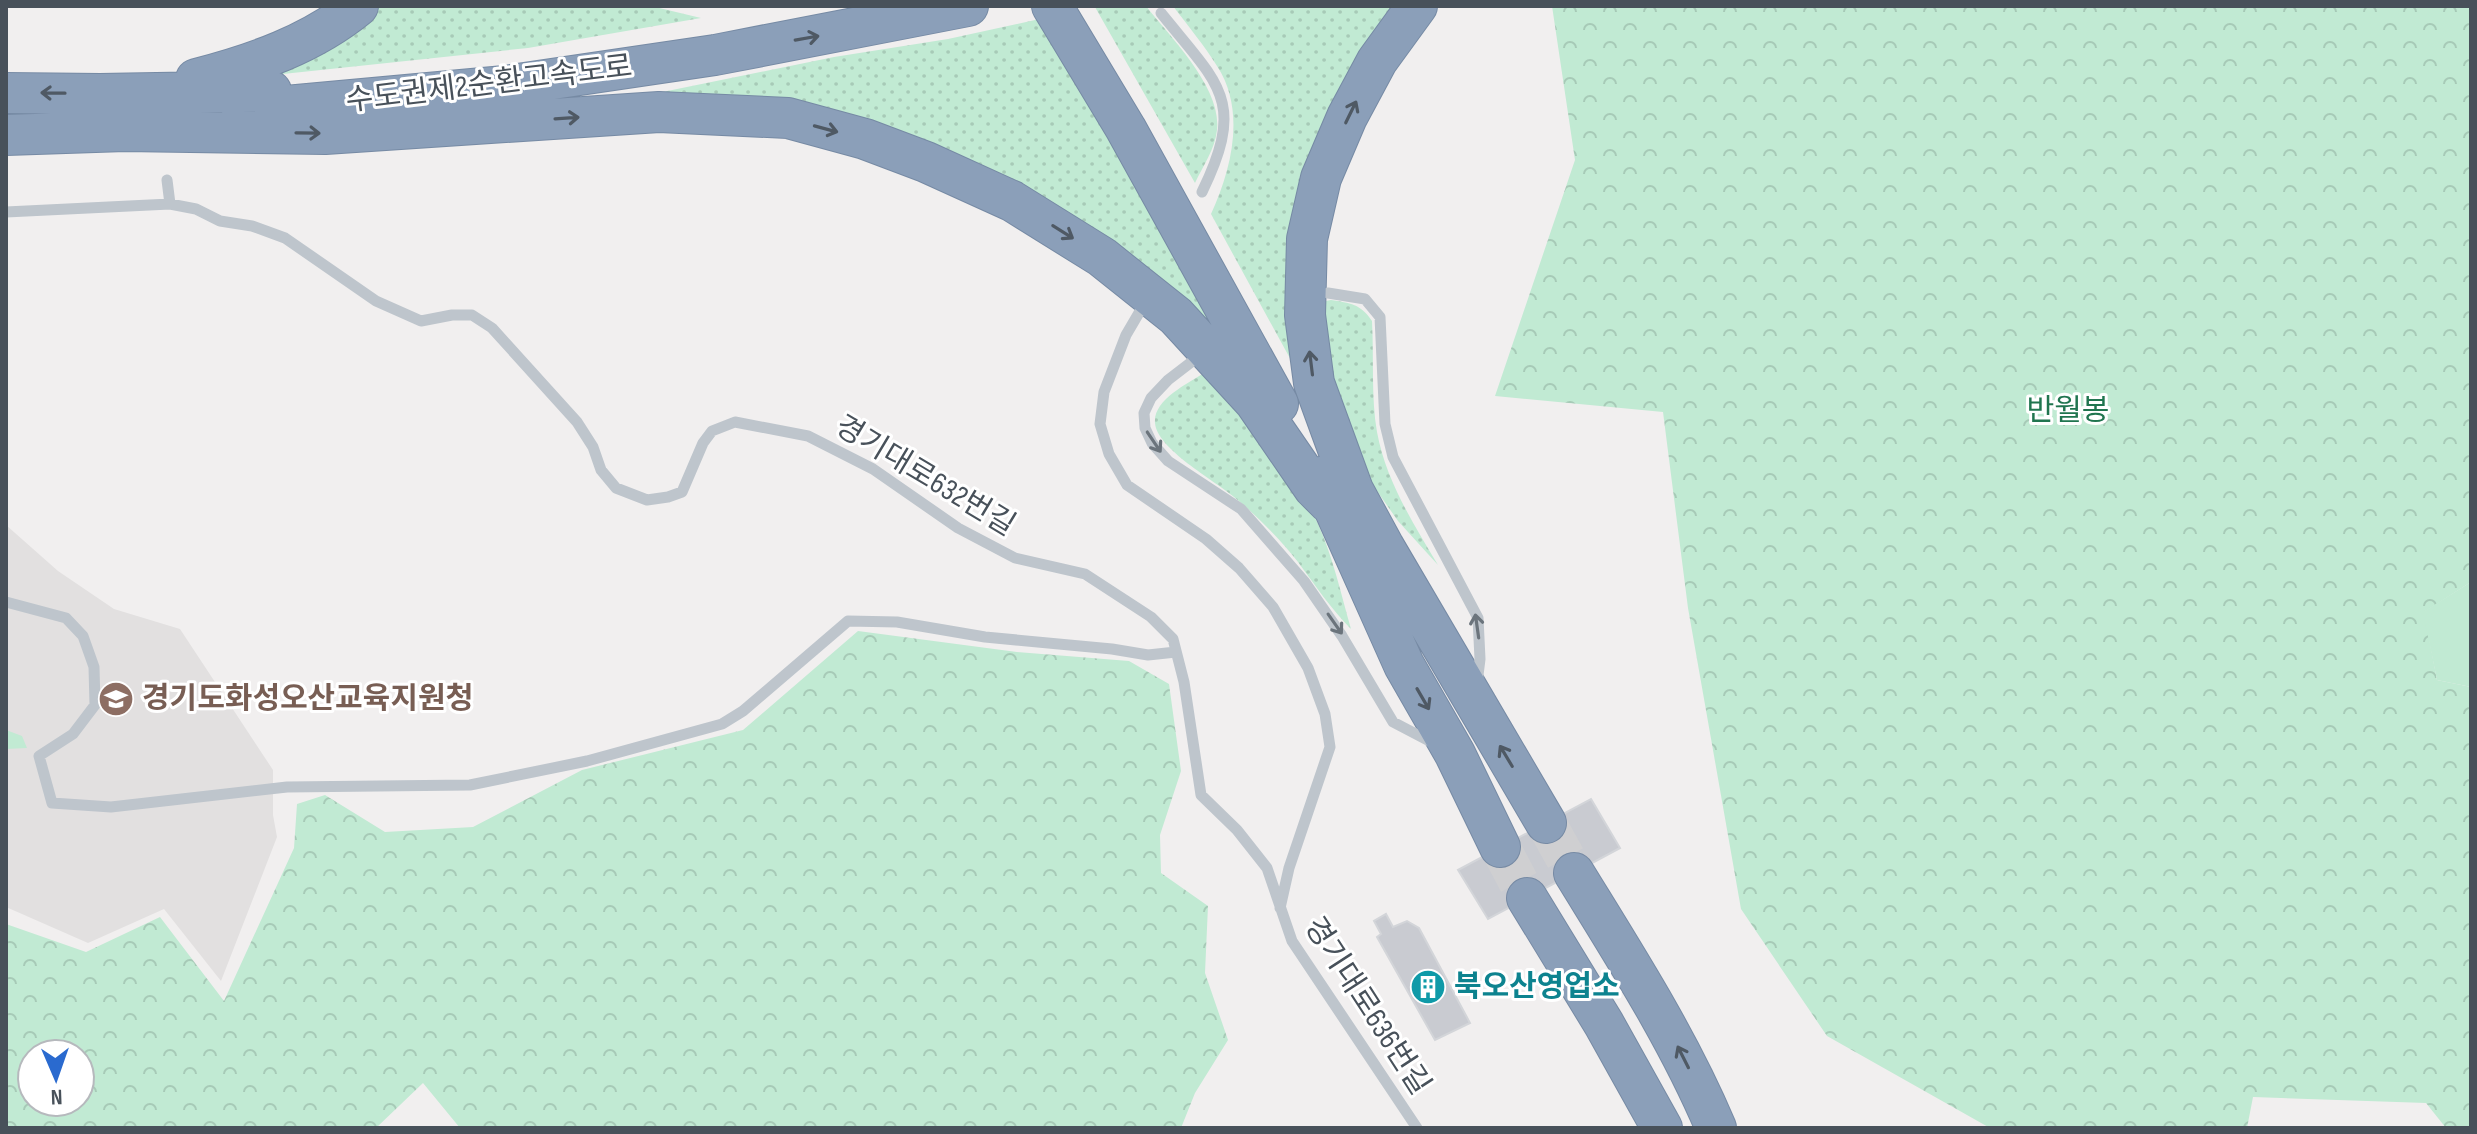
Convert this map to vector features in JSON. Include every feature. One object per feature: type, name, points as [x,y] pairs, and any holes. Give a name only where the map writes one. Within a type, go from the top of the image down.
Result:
[{"type":"highway","points":[[100,94],[197,79],[263,60],[337,24],[358,6]]},
{"type":"highway","name":"수도권제2순환고속도로","points":[[6,93],[257,93],[446,74],[644,45],[832,6]]},
{"type":"highway","name":"수도권제2순환고속도로","points":[[6,123],[170,116],[505,86],[715,55],[968,6]]},
{"type":"highway","points":[[1052,6],[1126,129],[1322,482],[1341,496],[1475,703],[1546,823]]},
{"type":"highway","points":[[1078,6],[1341,479],[1341,496],[1404,665],[1455,754],[1500,847]]},
{"type":"highway","points":[[1341,496],[1350,475],[1314,383],[1305,315],[1307,239],[1321,178],[1347,117],[1377,61],[1417,6]]},
{"type":"highway","points":[[6,135],[125,131],[325,134],[659,112],[788,118],[865,139],[926,162],[1012,201],[1102,257],[1186,327],[1255,402],[1314,488],[1341,496]]},
{"type":"highway","points":[[1574,873],[1663,1021],[1716,1128]]},
{"type":"highway","points":[[1527,898],[1604,1024],[1662,1128]]},
{"type":"lane","points":[[1161,13],[1215,80],[1225,108],[1224,134],[1217,161],[1202,192]]},
{"type":"lane","points":[[6,212],[170,204],[167,180]]},
{"type":"lane","name":"경기대로632번길","points":[[170,204],[196,209],[220,221],[252,226],[285,238],[376,301],[421,321],[472,315],[492,328],[555,397],[593,447],[601,470],[616,488],[633,496],[647,500],[682,492],[703,443],[712,431],[735,422],[808,436],[873,469],[958,528],[1015,558],[1085,574],[1151,617]]},
{"type":"lane","points":[[1328,293],[1365,299],[1380,317],[1385,424],[1393,457],[1478,618],[1480,659],[1475,703]]},
{"type":"lane","name":"경기대로636번길","points":[[1143,306],[1126,335],[1104,392],[1100,424],[1109,454],[1127,485],[1206,539],[1239,568],[1273,607],[1308,668],[1325,714],[1330,747],[1289,868],[1280,908]]},
{"type":"lane","points":[[1194,360],[1151,398],[1144,413],[1145,428],[1152,443],[1168,461],[1241,509],[1304,581],[1342,636],[1393,722],[1455,754]]},
{"type":"lane","points":[[6,602],[66,618],[83,636],[94,667],[95,705],[73,734],[39,756],[52,803],[111,807],[287,787],[470,785],[587,761],[722,724],[743,711],[848,621],[897,622],[985,637],[1098,647],[1148,655],[1176,652]]},
{"type":"lane","name":"경기대로636번길","points":[[1151,617],[1173,639],[1184,682],[1201,795],[1237,830],[1267,868],[1292,941],[1417,1128]]},
{"type":"shaded area","name":"경기도화성오산교육지원청","points":[[6,525],[58,571],[114,609],[180,629],[273,770],[273,815],[277,837],[221,981],[164,909],[88,943],[6,907]]},
{"type":"green space","points":[[378,6],[651,6],[701,18],[528,48],[264,76],[355,26]]},
{"type":"green space","points":[[1146,6],[1193,64],[1212,97],[1217,130],[1214,144],[1195,183],[1095,7]]},
{"type":"green space","points":[[1173,6],[1404,6],[1320,156],[1304,384],[1211,214],[1230,159],[1233,140],[1231,101],[1217,66]]},
{"type":"green space","name":"반월봉","points":[[1552,6],[2471,6],[2471,582],[2424,612],[2437,680],[2471,687],[2471,1128],[2446,1128],[2426,1103],[2253,1097],[2247,1128],[1990,1128],[1827,1036],[1741,909],[1688,608],[1663,412],[1495,396],[1575,160]]},
{"type":"green space","points":[[1044,18],[1238,361],[1061,210],[633,98],[834,57],[948,39]]},
{"type":"green space","points":[[1331,300],[1354,305],[1372,321],[1374,405],[1381,450],[1402,501],[1438,565],[1398,521],[1370,481],[1328,381],[1320,302]]},
{"type":"green space","points":[[1204,373],[1268,443],[1309,504],[1328,549],[1351,629],[1268,528],[1234,497],[1176,453],[1158,433],[1155,423],[1159,407],[1172,394]]},
{"type":"green space","points":[[2471,582],[2471,687],[2437,680],[2423,612]]},
{"type":"green space","points":[[858,631],[1017,652],[1129,661],[1169,684],[1181,771],[1160,835],[1161,873],[1208,906],[1205,973],[1228,1040],[1195,1093],[1181,1128],[460,1128],[423,1083],[376,1128],[6,1128],[6,924],[86,952],[160,917],[224,1001],[294,848],[297,804],[325,795],[385,832],[473,827],[582,770],[743,730]]},
{"type":"green space","points":[[6,730],[22,736],[27,748],[6,749]]},
{"type":"building","points":[[1591,799],[1620,848],[1488,919],[1458,870]]},
{"type":"building","name":"북오산영업소","points":[[1386,914],[1393,927],[1407,921],[1419,928],[1470,1023],[1435,1040],[1377,937],[1381,934],[1374,921]]},
{"type":"tunnel","points":[[1546,823],[1574,873]]},
{"type":"tunnel","points":[[1500,847],[1527,898]]},
{"type":"place","name":"경기도화성오산교육지원청","points":[[116,699]]},
{"type":"place","name":"북오산영업소","points":[[1428,987]]}]
